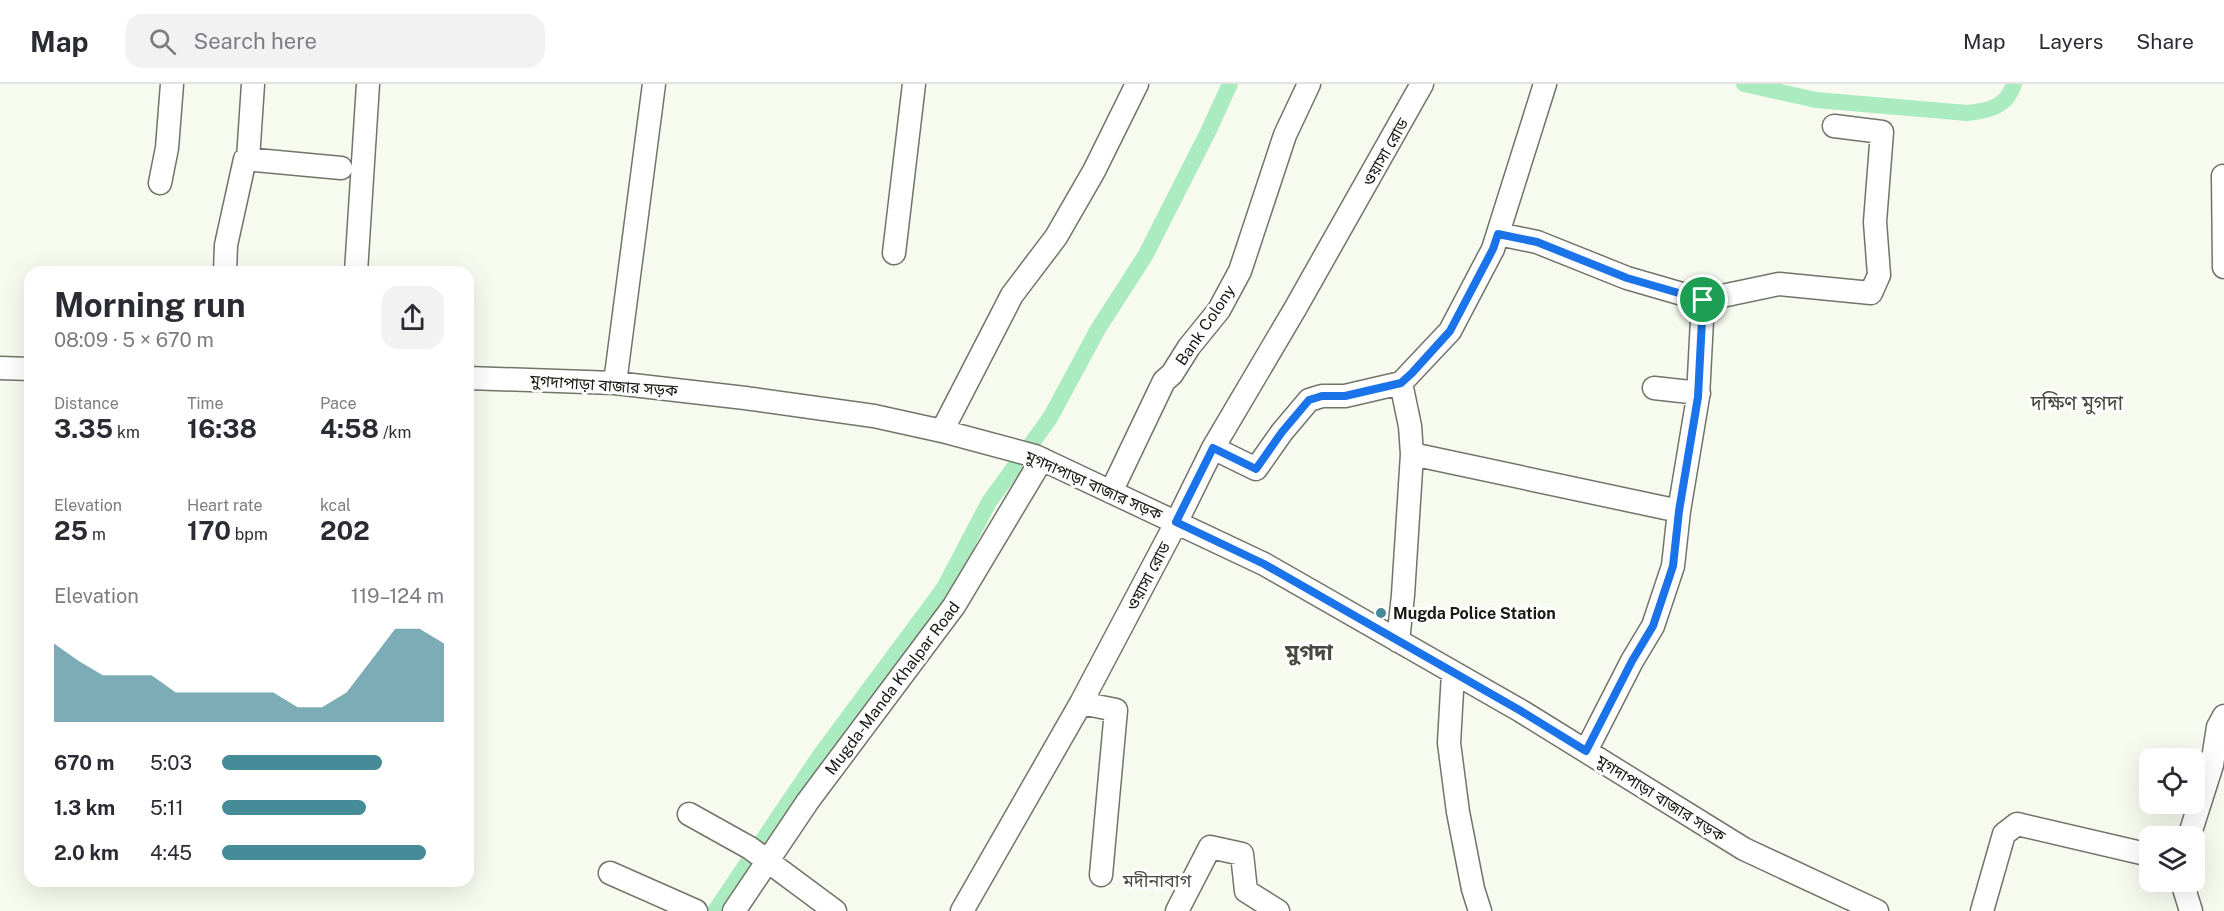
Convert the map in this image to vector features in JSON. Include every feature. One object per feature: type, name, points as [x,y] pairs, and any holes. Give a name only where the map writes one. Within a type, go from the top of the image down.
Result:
[{"type":"street","points":[[160,183],[167,148],[172,84]]},
{"type":"street","points":[[248,159],[253,84]]},
{"type":"street","points":[[356,266],[368,84]]},
{"type":"street","points":[[615,383],[654,84]]},
{"type":"street","points":[[894,253],[914,84]]},
{"type":"street","points":[[942,431],[1012,295],[1056,237],[1094,171],[1137,84]]},
{"type":"street","name":"Bank Colony","points":[[1111,492],[1164,381],[1172,374],[1189,347],[1219,310],[1240,271],[1285,135],[1309,84]]},
{"type":"street","name":"ওয়াসা রোড","points":[[962,911],[1081,703],[1213,448],[1295,309],[1422,84]]},
{"type":"street","points":[[1213,448],[1256,469],[1282,432],[1309,400],[1322,396],[1345,396],[1401,383],[1450,331],[1493,249],[1545,84]]},
{"type":"street","points":[[1498,234],[1537,242],[1627,278],[1703,300],[1779,284],[1871,293],[1879,275],[1875,222],[1882,132],[1834,126]]},
{"type":"street","points":[[225,266],[226,245],[245,159],[341,168]]},
{"type":"street","points":[[2223,176],[2224,267]]},
{"type":"street","points":[[1586,751],[1632,661],[1653,626],[1673,566],[1679,511],[1698,393],[1703,300]]},
{"type":"street","points":[[0,368],[24,369]]},
{"type":"street","name":"মুগদাপাড়া বাজার সড়ক","points":[[474,378],[615,383],[874,416],[942,431],[1038,457],[1264,564],[1521,711],[1744,849],[1877,911]]},
{"type":"street","points":[[1398,641],[1412,454],[1410,426],[1401,383]]},
{"type":"street","points":[[1654,388],[1698,393]]},
{"type":"street","points":[[1412,454],[1679,511]]},
{"type":"street","name":"Mugda-Manda Khalpar Road","points":[[735,911],[759,855],[808,801],[954,606],[1038,457]]},
{"type":"street","points":[[1453,673],[1449,742],[1458,812],[1473,889],[1480,911]]},
{"type":"street","points":[[1081,703],[1116,710],[1101,875]]},
{"type":"street","points":[[2192,826],[2212,765],[2218,727],[2224,716]]},
{"type":"street","points":[[689,814],[759,855],[835,911]]},
{"type":"street","points":[[1982,911],[2004,834],[2017,824],[2139,852]]},
{"type":"street","points":[[1177,911],[1210,847],[1242,854],[1246,891],[1278,911]]},
{"type":"street","points":[[610,873],[696,911]]},
{"type":"street","points":[[2185,892],[2192,911]]},
{"type":"waterway","points":[[715,911],[821,754],[944,588],[989,502],[1050,418],[1098,329],[1145,256],[1230,84]]},
{"type":"waterway","points":[[1744,84],[1816,100],[1967,113],[1982,111],[2002,103],[2014,84]]},
{"type":"place","name":"Mugda Police Station","points":[[1381,613]]},
{"type":"district","name":"দক্ষিণ মুগদা","points":[[2077,403]]},
{"type":"district","name":"মুগদা","points":[[1309,652]]},
{"type":"district","name":"মদীনাবাগ","points":[[1157,881]]},
{"type":"route","points":[[1498,234],[1537,242],[1627,278],[1703,300],[1698,397],[1679,511],[1673,566],[1653,626],[1632,661],[1586,751],[1521,711],[1264,564],[1176,522],[1213,448],[1256,469],[1282,432],[1309,400],[1322,396],[1345,396],[1401,383],[1450,331],[1493,249],[1498,234]]}]
